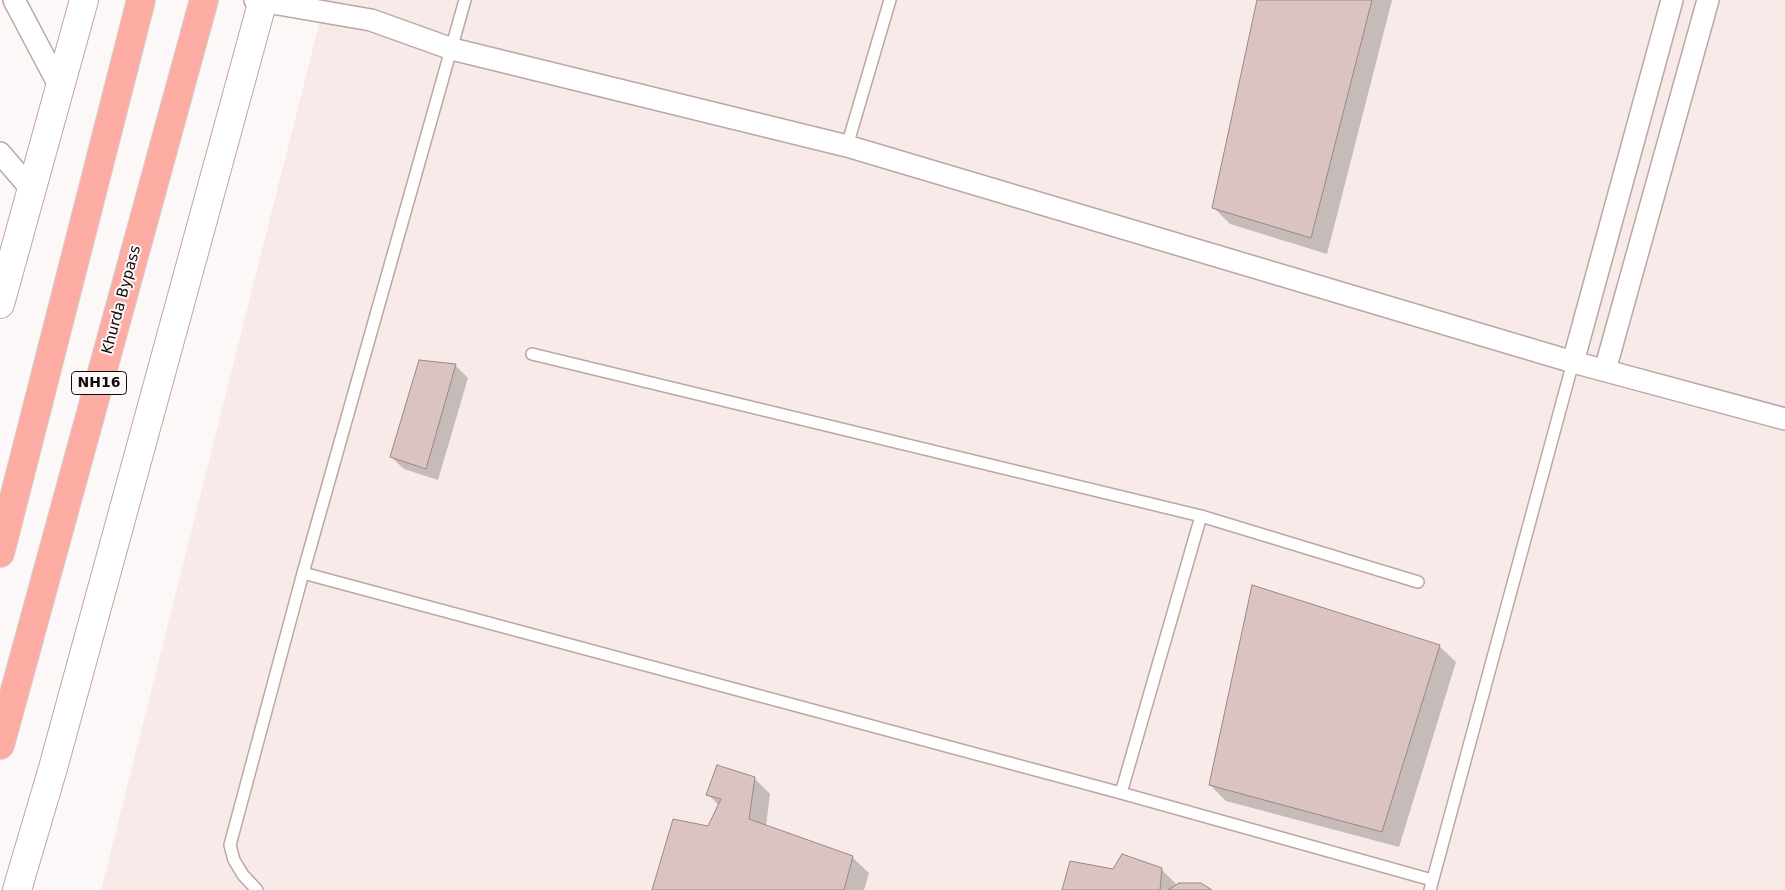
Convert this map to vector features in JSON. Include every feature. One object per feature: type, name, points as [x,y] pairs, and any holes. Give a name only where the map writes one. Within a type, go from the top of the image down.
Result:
[{"type":"highway","points":[[0,554],[140,4]]},
{"type":"highway","name":"Khurda Bypass","points":[[0,745],[202,10]]},
{"type":"main road","points":[[0,304],[83,0]]},
{"type":"main road","points":[[17,890],[53,768],[260,1]]},
{"type":"street","points":[[14,0],[60,89]]},
{"type":"street","points":[[1573,362],[1672,0]]},
{"type":"street","points":[[1605,370],[1708,0]]},
{"type":"street","points":[[260,1],[371,20],[452,49],[847,146],[1573,362],[1785,419]]},
{"type":"street","points":[[0,154],[32,190]]},
{"type":"lane","points":[[257,890],[243,875],[234,860],[230,845],[303,573],[465,0]]},
{"type":"lane","points":[[847,146],[890,0]]},
{"type":"lane","points":[[532,354],[1200,516],[1418,582]]},
{"type":"lane","points":[[303,573],[1121,794],[1431,885],[1573,362]]},
{"type":"lane","points":[[1121,794],[1200,516]]},
{"type":"shaded area","points":[[325,0],[1785,0],[1785,890],[101,890]]},
{"type":"building","points":[[1257,0],[1372,0],[1311,238],[1212,208]]},
{"type":"building","points":[[419,360],[456,364],[426,469],[390,457]]},
{"type":"building","points":[[1252,585],[1440,645],[1382,832],[1209,785]]},
{"type":"building","points":[[717,765],[755,777],[749,819],[853,856],[844,890],[652,890],[673,819],[708,826],[721,799],[706,795]]},
{"type":"building","points":[[1122,854],[1162,868],[1160,890],[1062,890],[1070,861],[1113,869]]},
{"type":"building","points":[[1179,883],[1201,883],[1212,890],[1168,890]]}]
